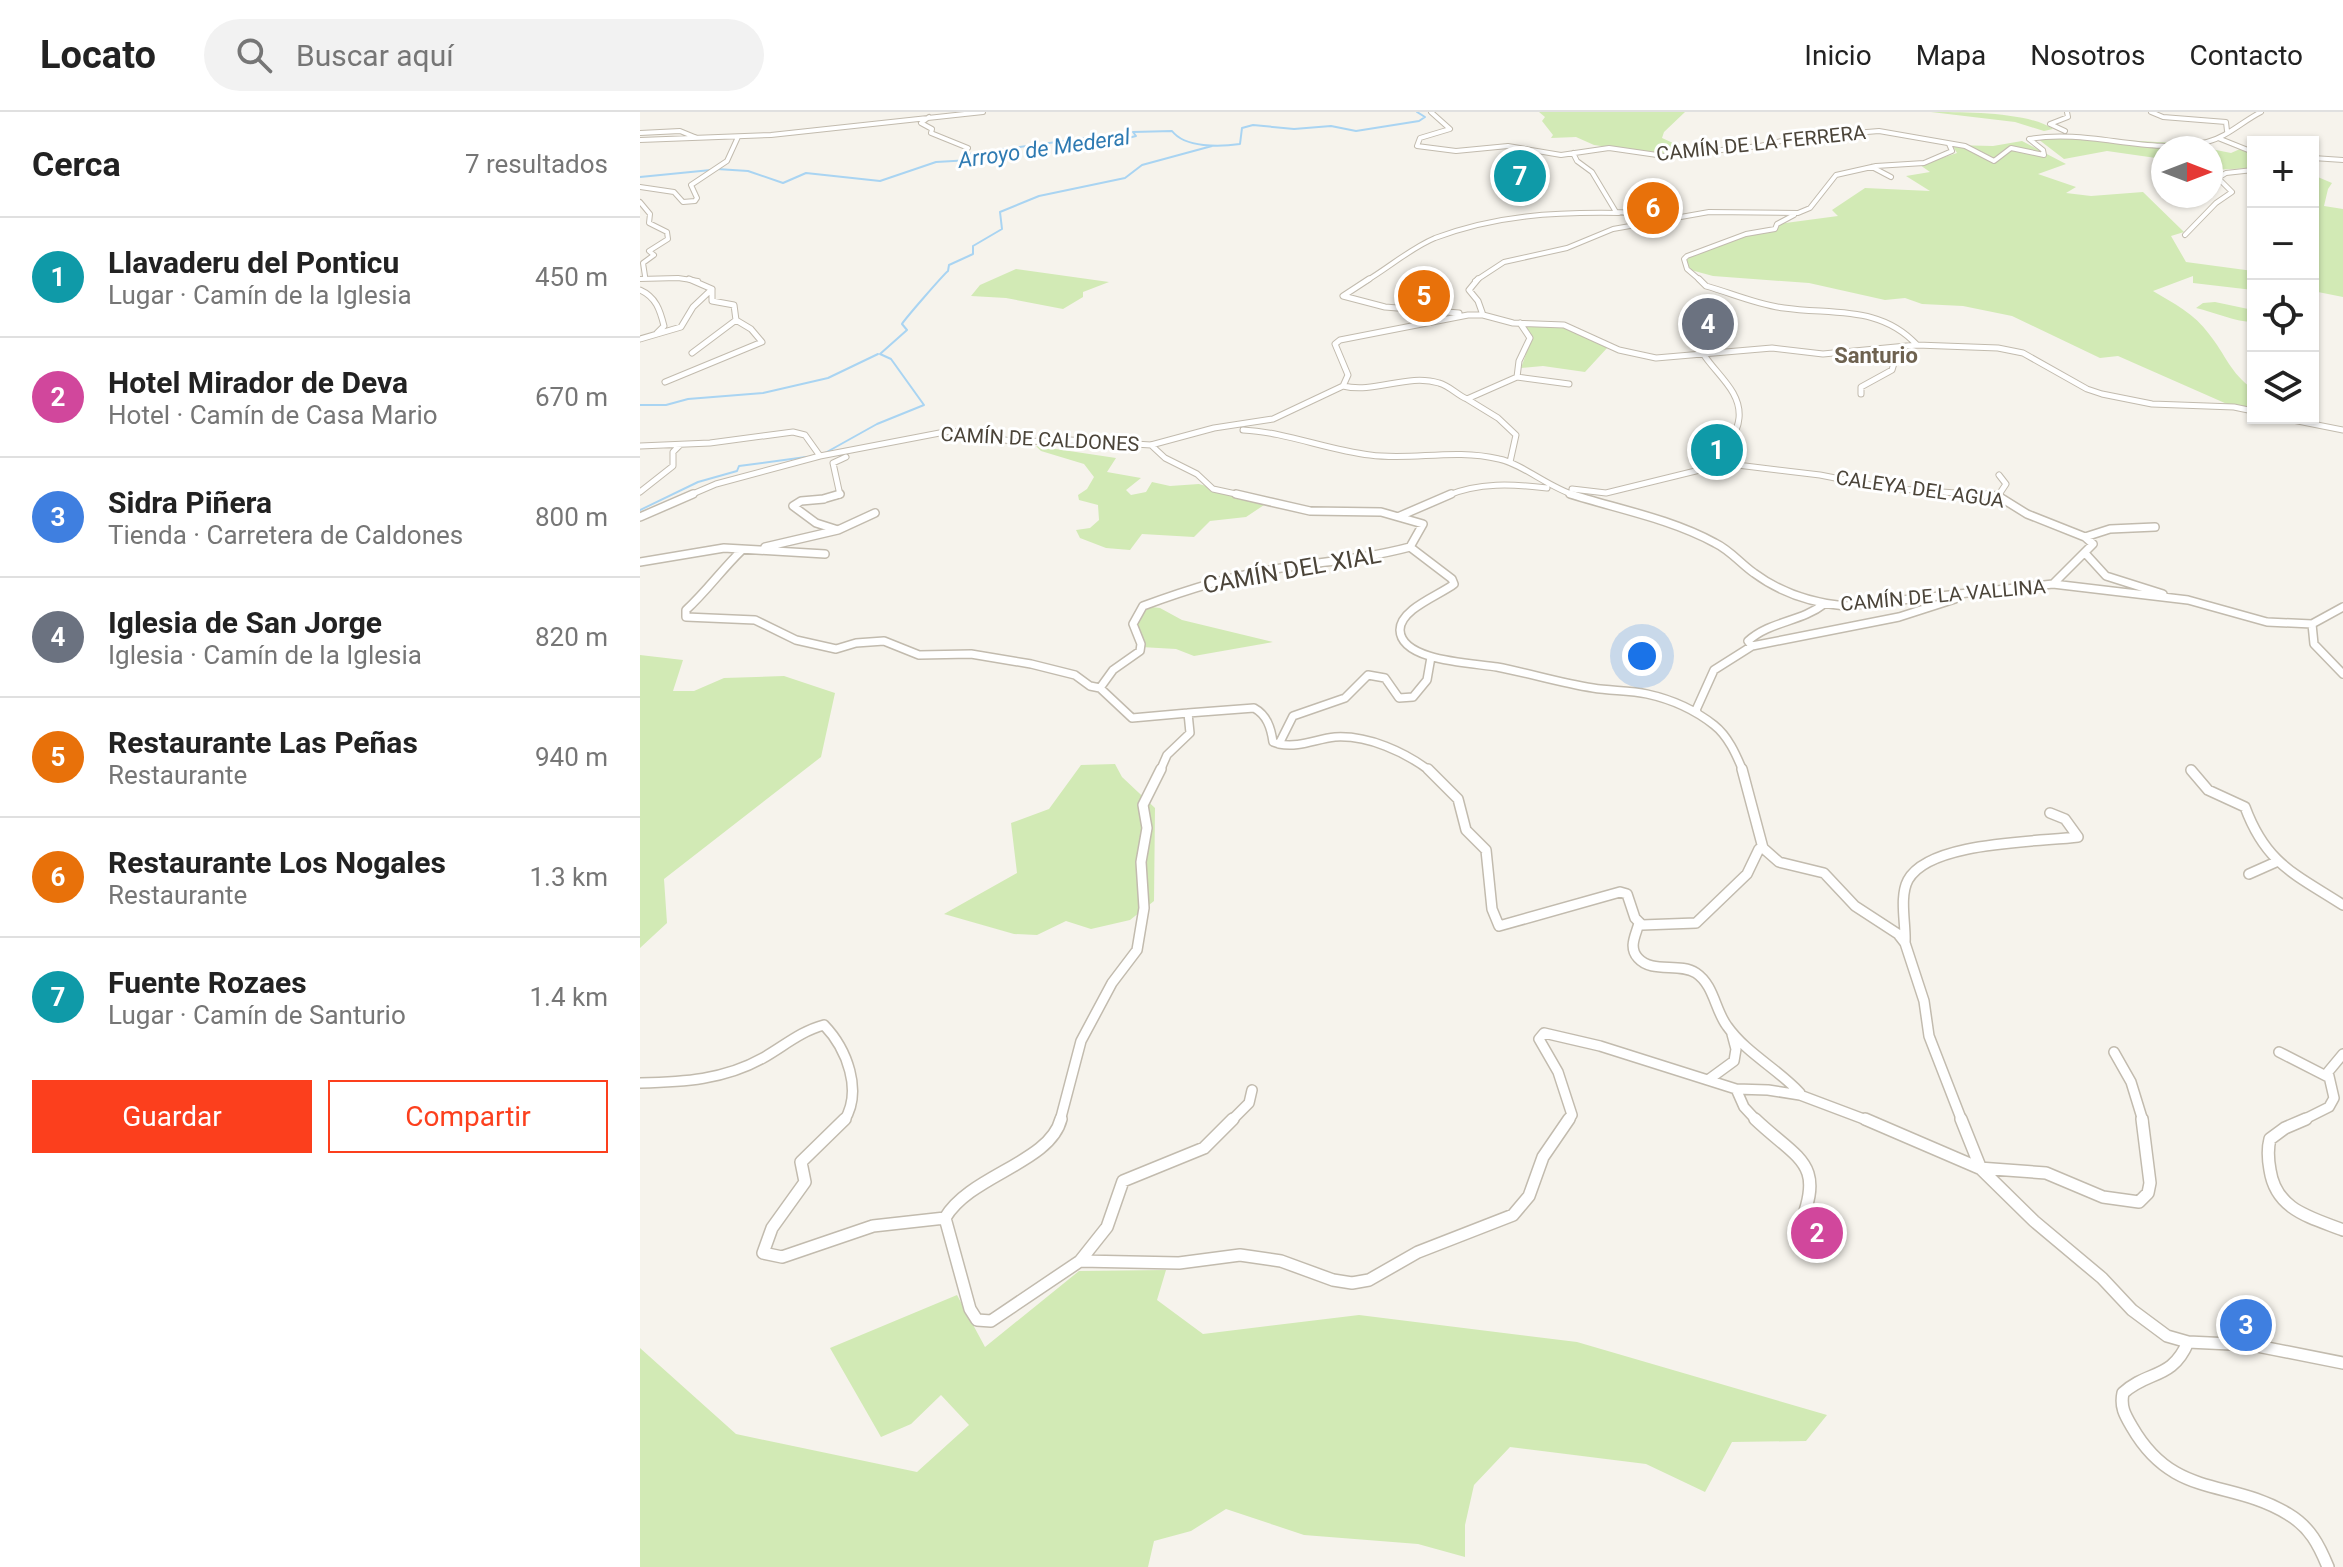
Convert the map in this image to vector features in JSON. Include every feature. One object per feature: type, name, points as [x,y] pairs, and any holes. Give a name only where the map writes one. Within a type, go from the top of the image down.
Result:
[{"type":"street","points":[[953,112],[960,114]]},
{"type":"street","points":[[640,140],[740,139],[983,112]]},
{"type":"street","name":"CAMÍN DE LA FERRERA","points":[[1431,112],[1450,129],[1420,138],[1417,146],[1456,151],[1508,146],[1556,155],[1603,148],[1664,156],[1760,146],[1794,138],[1879,131],[1974,148],[1994,161],[2009,148],[2044,155],[2043,150],[2028,140],[2031,138],[2082,135]]},
{"type":"street","points":[[2067,112],[2068,117],[2050,124],[2082,135],[2151,142]]},
{"type":"street","points":[[2151,112],[2163,117],[2245,123]]},
{"type":"street","points":[[2221,136],[2261,112]]},
{"type":"street","points":[[930,117],[921,123],[934,130],[931,133],[968,148]]},
{"type":"street","points":[[2226,122],[2227,131]]},
{"type":"street","points":[[640,133],[680,131],[697,138]]},
{"type":"street","points":[[640,190],[674,192],[683,202],[697,200],[691,185],[718,170],[740,139]]},
{"type":"street","points":[[2223,140],[2247,150]]},
{"type":"street","points":[[2223,143],[2229,143]]},
{"type":"street","points":[[1917,345],[1907,331],[1867,316],[1750,301],[1703,284],[1687,269],[1684,259],[1746,234],[1775,229],[1777,224],[1810,208],[1836,175],[1871,167],[1932,161],[1952,151],[1947,145],[1950,144]]},
{"type":"street","points":[[1573,153],[1577,161],[1592,172],[1597,186],[1619,213]]},
{"type":"street","points":[[2319,158],[2343,160]]},
{"type":"street","points":[[1871,167],[1891,177]]},
{"type":"street","points":[[2185,235],[2216,203],[2232,192],[2218,178],[2226,173],[2247,171]]},
{"type":"street","points":[[640,202],[650,214],[649,223]]},
{"type":"street","points":[[1798,213],[1546,212],[1446,234],[1343,296],[1380,307],[1426,308],[1573,328],[1610,347],[1644,356],[1772,348],[1835,354],[1917,345],[2007,349],[2028,356],[2087,389],[2108,396],[2152,404],[2247,410]]},
{"type":"street","points":[[1632,214],[1639,225]]},
{"type":"street","points":[[1483,315],[1469,290],[1472,283],[1496,267],[1567,248],[1602,232],[1697,214]]},
{"type":"street","points":[[640,223],[649,223],[667,232],[668,239],[649,251],[654,255],[643,263],[642,278],[693,280],[712,289]]},
{"type":"street","points":[[665,382],[761,344],[761,337],[736,320],[734,305],[712,301],[712,289]]},
{"type":"street","points":[[640,342],[657,333],[681,327],[693,307],[712,289]]},
{"type":"street","points":[[640,290],[649,293],[661,310],[664,326],[657,333]]},
{"type":"street","points":[[1343,386],[1348,381],[1348,375],[1335,344],[1340,340],[1468,315]]},
{"type":"street","points":[[692,353],[736,320]]},
{"type":"street","points":[[1517,377],[1519,361],[1530,338],[1520,323]]},
{"type":"street","points":[[1400,516],[1463,489],[1509,484],[1606,493],[1714,468],[1721,463],[1720,455],[1726,440],[1739,422],[1738,402],[1729,385],[1700,354],[1697,342]]},
{"type":"street","points":[[1861,394],[1861,387],[1892,370],[1899,347]]},
{"type":"street","points":[[1467,399],[1517,377],[1569,384]]},
{"type":"street","points":[[1214,428],[1269,431],[1332,449],[1373,456],[1447,452],[1510,462],[1516,435],[1498,418],[1454,394],[1444,384],[1394,382],[1365,391],[1343,386]]},
{"type":"street","name":"CAMÍN DE CALDONES","points":[[640,517],[707,487],[820,456],[950,431],[1017,442],[1070,440],[1151,445],[1214,428],[1253,424],[1283,416],[1343,386]]},
{"type":"street","points":[[2312,424],[2343,430]]},
{"type":"street","points":[[640,446],[680,446],[793,432],[805,435],[820,456]]},
{"type":"street","points":[[1151,445],[1162,456],[1197,474],[1213,489],[1316,512],[1374,512],[1400,516],[1424,526],[1410,547],[1454,584],[1405,617],[1402,624],[1403,641],[1431,657],[1606,690],[1642,693],[1698,714],[1721,732],[1740,765],[1763,848],[1779,862],[1824,873],[1855,906],[1898,934],[1905,943]]},
{"type":"street","points":[[640,492],[673,466],[673,452],[680,446]]},
{"type":"street","points":[[838,530],[816,523],[793,508],[801,501],[840,495],[833,466],[835,461],[877,447]]},
{"type":"street","name":"CAMÍN DE LA VALLINA","points":[[1510,462],[1552,488],[1690,531],[1727,549],[1775,588],[1824,604],[1845,606],[2053,584],[2179,599],[2267,622],[2312,624]]},
{"type":"street","name":"CALEYA DEL AGUA","points":[[1721,463],[1820,475],[1886,488],[1998,496],[2035,518],[2085,537]]},
{"type":"street","points":[[1998,496],[2006,484],[1999,475]]},
{"type":"street","points":[[755,550],[838,530],[875,513]]},
{"type":"street","points":[[2053,584],[2094,546],[2085,537],[2110,529],[2155,527]]},
{"type":"street","name":"CAMÍN DEL XIAL","points":[[1100,688],[1113,670],[1140,651],[1134,619],[1148,603],[1197,586],[1263,571],[1376,556],[1410,547]]},
{"type":"street","points":[[640,562],[708,550],[825,554]]},
{"type":"street","points":[[742,550],[726,565],[711,587],[686,610],[686,617],[755,620],[796,640],[836,649],[856,643],[884,641],[919,655],[971,654],[1031,664],[1068,673],[1090,686],[1100,688],[1132,718],[1254,708],[1266,719],[1273,742],[1279,744],[1289,746],[1315,739],[1344,738],[1408,756],[1459,800],[1467,831],[1482,842],[1486,850],[1492,909],[1499,926],[1574,902],[1620,892],[1627,894],[1639,923],[1632,947],[1637,958],[1649,964],[1687,969],[1699,974],[1708,984],[1728,1027],[1737,1056],[1726,1069],[1708,1080]]},
{"type":"street","points":[[2085,553],[2106,576],[2179,599]]},
{"type":"street","points":[[1698,714],[1696,710],[1714,670],[1752,646],[1899,617],[1972,593]]},
{"type":"street","points":[[1752,646],[1748,641],[1755,634],[1804,617],[1824,604]]},
{"type":"street","points":[[2343,607],[2312,624],[2314,644],[2343,674]]},
{"type":"street","points":[[1279,744],[1293,716],[1345,698],[1368,675],[1385,678],[1399,698],[1413,697],[1427,680],[1431,657]]},
{"type":"street","points":[[945,1218],[953,1204],[1057,1134],[1081,1041],[1104,996],[1137,950],[1144,908],[1141,862],[1147,828],[1143,805],[1167,755],[1190,733],[1188,713]]},
{"type":"street","points":[[2191,770],[2208,790],[2245,807],[2255,834],[2276,862],[2343,905]]},
{"type":"street","points":[[2050,813],[2065,819],[2078,837],[2004,844],[1925,862],[1912,873],[1906,885],[1905,943],[1924,1001],[1929,1036],[1981,1169],[2034,1221],[2102,1278],[2132,1310],[2167,1336],[2188,1342],[2252,1345],[2343,1363]]},
{"type":"street","points":[[1639,923],[1683,925],[1701,921],[1747,874],[1759,849],[1763,848]]},
{"type":"street","points":[[2249,874],[2276,862]]},
{"type":"street","points":[[640,1083],[702,1081],[750,1065],[809,1029],[824,1025],[844,1052],[850,1069],[851,1108],[839,1125],[807,1152],[801,1162],[805,1182],[772,1228],[763,1253],[782,1257],[873,1226],[945,1218]]},
{"type":"street","points":[[1728,1027],[1801,1094]]},
{"type":"street","points":[[1080,1261],[1179,1263],[1240,1255],[1281,1261],[1333,1280],[1352,1283],[1369,1280],[1418,1252],[1503,1220],[1522,1206],[1529,1196],[1543,1157],[1572,1115],[1558,1072],[1540,1043],[1540,1034],[1550,1033],[1736,1089],[1759,1088],[1801,1094],[1981,1169],[2036,1171],[2130,1203],[2144,1199],[2150,1183],[2145,1123],[2129,1076],[2114,1052]]},
{"type":"street","points":[[2279,1052],[2328,1077]]},
{"type":"street","points":[[2343,1054],[2334,1062],[2328,1077],[2334,1098],[2329,1107],[2273,1136],[2267,1147],[2269,1178],[2276,1195],[2287,1208],[2343,1230]]},
{"type":"street","points":[[1736,1089],[1748,1112],[1787,1144],[1804,1165],[1812,1194],[1811,1208],[1798,1230]]},
{"type":"street","points":[[945,1218],[952,1235],[962,1287],[977,1320],[991,1321],[1080,1261],[1107,1227],[1123,1181],[1204,1148],[1249,1103],[1252,1090]]},
{"type":"street","points":[[2188,1342],[2185,1355],[2177,1367],[2123,1392],[2120,1400],[2123,1411],[2143,1447],[2158,1462],[2186,1479],[2251,1497],[2291,1516],[2317,1544],[2330,1567]]},
{"type":"green space","points":[[1539,112],[1685,112],[1664,132],[1662,138],[1695,153],[1664,155],[1594,145],[1576,137],[1551,138],[1553,135],[1542,121],[1545,117]]},
{"type":"green space","points":[[1931,112],[2013,116],[2053,129],[2044,131],[2015,122]]},
{"type":"green space","points":[[2053,136],[2151,142],[2151,157],[2107,151],[2064,159],[2038,139]]},
{"type":"green space","points":[[2022,141],[2066,164],[2038,174],[2076,187],[2066,193],[2091,196],[2143,192],[2151,200],[2151,208],[2159,208],[2184,232],[2171,236],[2186,262],[2247,270],[2247,289],[2193,283],[2193,276],[2153,291],[2197,321],[2215,342],[2233,370],[2247,384],[2247,409],[2227,404],[2118,356],[2100,358],[2012,316],[1963,306],[1922,304],[1905,298],[1885,300],[1809,283],[1713,276],[1687,269],[1684,259],[1687,256],[1746,234],[1777,229],[1778,224],[1838,216],[1832,210],[1865,188],[1930,191],[1906,176],[1930,172],[1920,165],[1957,153],[1952,145],[1993,146]]},
{"type":"green space","points":[[2240,149],[2247,152],[2247,168],[2223,169],[2223,151],[2231,153]]},
{"type":"green space","points":[[2319,178],[2332,183],[2324,206],[2343,209],[2343,297],[2319,292]]},
{"type":"green space","points":[[1016,269],[1109,282],[1083,292],[1083,297],[1063,309],[1006,298],[971,296],[980,285]]},
{"type":"green space","points":[[2215,302],[2247,309],[2247,322],[2196,308],[2203,303]]},
{"type":"green space","points":[[1525,326],[1570,328],[1608,347],[1585,372],[1543,366],[1521,368],[1532,337]]},
{"type":"green space","points":[[1036,446],[1116,458],[1107,472],[1141,478],[1126,490],[1131,495],[1146,492],[1152,482],[1170,486],[1199,484],[1267,503],[1246,517],[1210,521],[1194,537],[1142,534],[1130,550],[1106,548],[1080,538],[1076,530],[1090,528],[1099,520],[1098,505],[1079,500],[1078,495],[1087,489],[1094,477],[1084,464],[1041,451]]},
{"type":"green space","points":[[1143,606],[1160,608],[1182,620],[1273,642],[1194,656],[1176,649],[1141,647],[1134,619]]},
{"type":"green space","points":[[640,655],[683,660],[673,691],[694,691],[724,678],[784,676],[835,693],[821,757],[664,879],[667,923],[640,948]]},
{"type":"green space","points":[[1115,764],[1122,777],[1155,808],[1154,901],[1130,920],[1091,929],[1066,921],[1037,935],[1014,934],[944,914],[1017,873],[1011,823],[1049,809],[1081,765]]},
{"type":"green space","points":[[1166,1270],[1157,1300],[1203,1334],[1359,1315],[1577,1342],[1827,1415],[1806,1441],[1732,1442],[1705,1492],[1646,1464],[1510,1447],[1474,1485],[1465,1525],[1465,1557],[1418,1544],[1304,1535],[1226,1509],[1191,1531],[1154,1541],[1148,1567],[640,1567],[640,1348],[736,1434],[917,1472],[969,1425],[941,1395],[911,1424],[881,1437],[830,1348],[957,1295],[985,1347],[1079,1271]]},
{"type":"waterway","name":"Arroyo de Mederal","points":[[717,169],[748,171],[783,183],[806,173],[880,181],[936,162],[971,160],[973,157],[969,154],[1093,137],[1124,139],[1136,136],[1133,132],[1172,131],[1185,141],[1213,146],[1232,145],[1240,144],[1242,128],[1253,125],[1294,129],[1331,126],[1356,131],[1419,121],[1425,117],[1417,112]]},
{"type":"waterway","points":[[825,453],[877,424],[924,405],[891,359],[880,354],[907,330],[902,324],[948,271],[949,265],[973,254],[973,246],[1002,229],[1000,212],[1039,196],[1125,178],[1142,165],[1212,146]]},
{"type":"waterway","name":"Arroyo de Mederal","points":[[640,177],[711,170]]},
{"type":"waterway","points":[[640,405],[666,405],[688,399],[763,393],[828,378],[878,354]]},
{"type":"waterway","points":[[640,510],[698,482],[737,471],[739,466],[806,457]]},
{"type":"place","name":"Fuente Rozaes","points":[[1520,176]]},
{"type":"place","name":"Restaurante Los Nogales","points":[[1653,208]]},
{"type":"place","name":"Restaurante Las Peñas","points":[[1424,296]]},
{"type":"place","name":"Iglesia de San Jorge","points":[[1708,324]]},
{"type":"place","name":"Llavaderu del Ponticu","points":[[1717,450]]},
{"type":"place","name":"Hotel Mirador de Deva","points":[[1817,1233]]},
{"type":"place","name":"Sidra Piñera","points":[[2246,1325]]},
{"type":"district","name":"Santurio","points":[[1876,355]]}]
